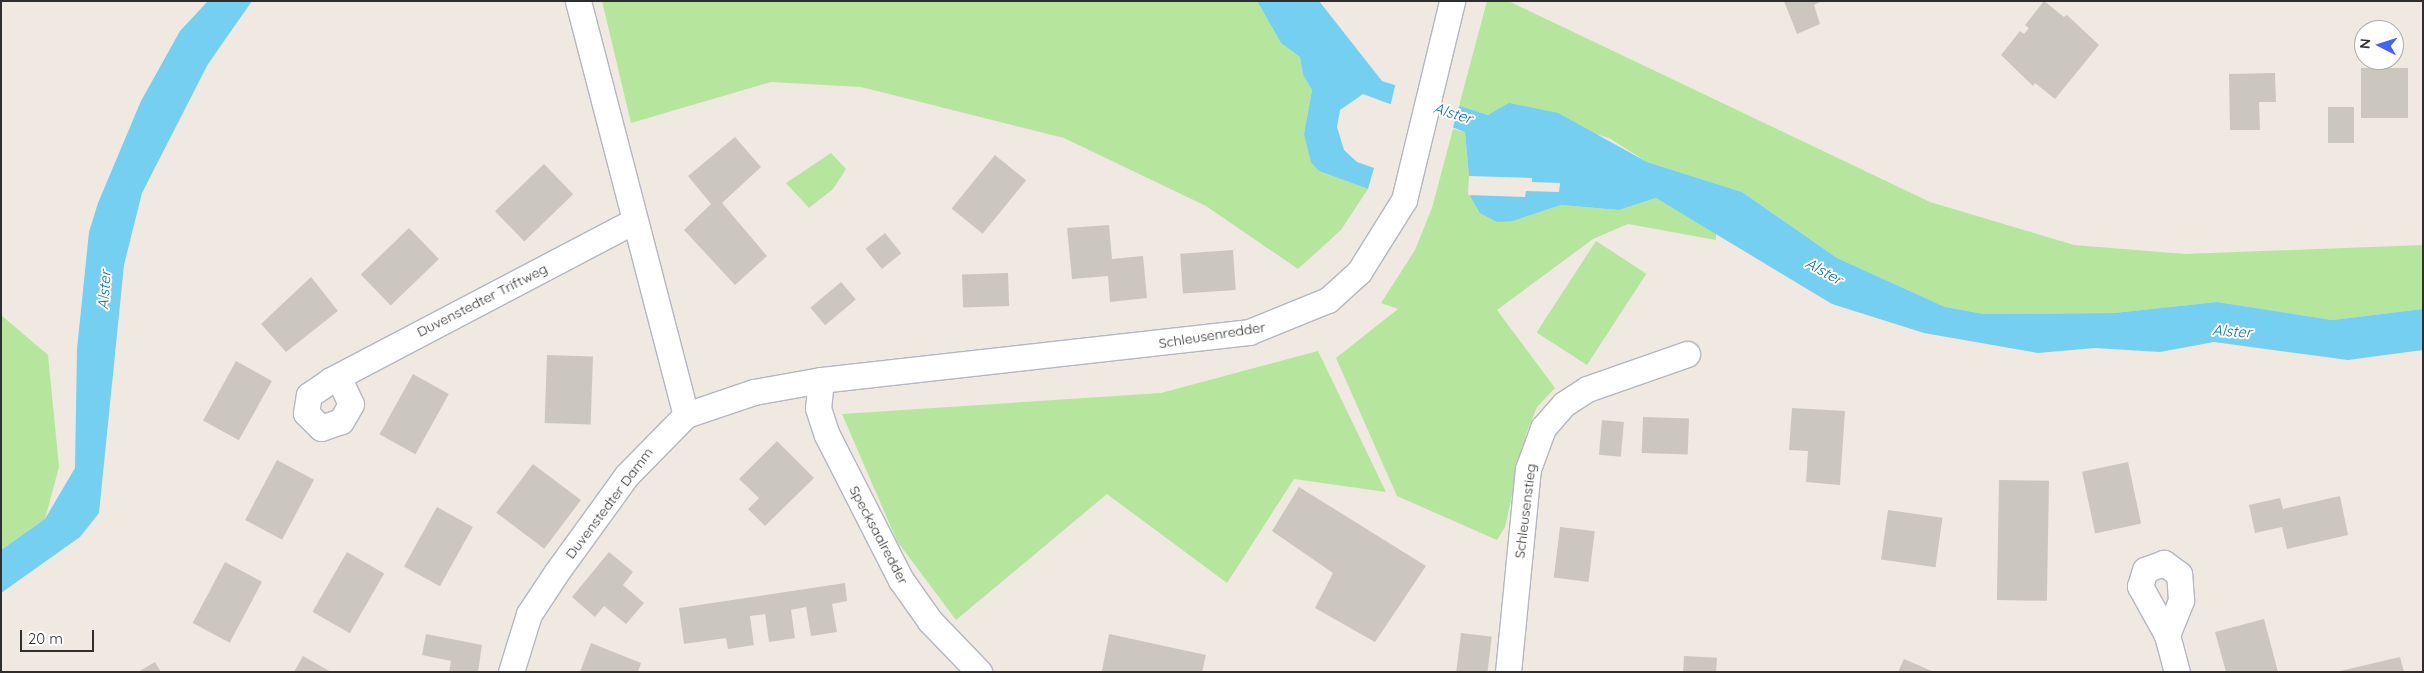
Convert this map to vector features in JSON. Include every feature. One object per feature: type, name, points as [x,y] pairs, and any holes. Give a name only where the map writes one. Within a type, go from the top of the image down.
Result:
[{"type":"street","points":[[578,1],[686,415]]},
{"type":"street","name":"Schleusenredder","points":[[821,380],[1069,355],[1272,326],[1328,300],[1353,279],[1384,238],[1404,200],[1439,64],[1452,1]]},
{"type":"street","name":"Duvenstedter Triftweg","points":[[331,380],[634,221]]},
{"type":"street","name":"Schleusenstieg","points":[[1508,672],[1527,478],[1543,428],[1581,392],[1687,354]]},
{"type":"street","name":"Duvenstedter Damm","points":[[511,672],[528,614],[628,475],[686,415],[754,392],[821,380]]},
{"type":"street","name":"Specksaalredder","points":[[821,380],[818,408],[827,436],[901,580],[930,621],[979,672]]},
{"type":"street","points":[[2167,635],[2176,672]]},
{"type":"green space","points":[[602,1],[1257,1],[1281,43],[1300,57],[1303,75],[1312,90],[1304,134],[1319,171],[1368,189],[1341,230],[1298,269],[1206,206],[1064,138],[861,87],[771,82],[631,123]]},
{"type":"green space","points":[[1487,1],[1508,1],[1930,202],[2074,245],[2185,254],[2423,245],[2423,309],[2332,320],[2217,302],[2114,313],[1984,314],[1945,307],[1837,258],[1742,192],[1647,162],[1609,138],[1504,107],[1488,115],[1459,106]]},
{"type":"green space","points":[[1453,129],[1465,132],[1471,198],[1513,221],[1561,205],[1619,210],[1656,198],[1716,233],[1716,240],[1628,224],[1593,239],[1497,310],[1555,388],[1537,407],[1526,434],[1505,527],[1497,540],[1397,496],[1336,358],[1398,309],[1381,303],[1415,250],[1432,208]]},
{"type":"green space","points":[[831,153],[846,169],[833,189],[809,208],[786,183]]},
{"type":"green space","points":[[1596,241],[1646,274],[1587,365],[1537,332]]},
{"type":"green space","points":[[1,315],[48,355],[59,467],[45,519],[1,550]]},
{"type":"green space","points":[[1318,351],[1386,492],[1294,479],[1227,583],[1107,494],[956,620],[897,541],[842,414],[1161,393]]},
{"type":"water","name":"Alster","points":[[208,1],[252,1],[208,64],[142,193],[124,265],[99,513],[80,537],[1,593],[1,550],[45,519],[75,468],[77,349],[89,232],[98,203],[141,101],[180,31]]},
{"type":"water","name":"Alster","points":[[1257,1],[1319,1],[1382,81],[1488,115],[1509,103],[1558,113],[1647,162],[1742,192],[1837,258],[1945,307],[1984,314],[2114,313],[2217,302],[2332,320],[2423,309],[2423,350],[2348,360],[2214,342],[2160,352],[2095,348],[2038,353],[1924,333],[1832,304],[1656,198],[1619,210],[1561,205],[1513,221],[1497,222],[1480,213],[1471,198],[1465,132],[1363,94],[1340,110],[1337,127],[1344,150],[1357,162],[1374,168],[1368,189],[1319,171],[1311,162],[1304,134],[1312,90],[1303,75],[1300,57],[1281,43]]},
{"type":"pier","points":[[1396,82],[1460,103],[1452,131],[1390,107]]},
{"type":"pier","points":[[1469,176],[1532,178],[1532,182],[1560,183],[1559,192],[1526,191],[1525,197],[1468,195]]},
{"type":"building","points":[[1784,1],[1822,1],[1814,5],[1820,24],[1797,34]]},
{"type":"building","points":[[2044,1],[2064,17],[2067,15],[2099,45],[2055,99],[2035,83],[2033,86],[2001,55],[2020,31],[2024,34],[2029,28],[2025,25]]},
{"type":"building","points":[[2404,68],[2408,68],[2408,118],[2361,118],[2361,70],[2404,70]]},
{"type":"building","points":[[2275,73],[2276,102],[2259,102],[2260,130],[2230,130],[2229,74]]},
{"type":"building","points":[[2328,107],[2354,107],[2354,143],[2328,143]]},
{"type":"building","points":[[735,137],[761,167],[722,203],[767,256],[735,285],[684,230],[711,204],[688,176]]},
{"type":"building","points":[[995,155],[1026,180],[983,234],[952,209]]},
{"type":"building","points":[[544,164],[573,194],[524,241],[495,211]]},
{"type":"building","points":[[1109,225],[1112,259],[1143,256],[1147,298],[1110,302],[1108,276],[1072,279],[1067,228]]},
{"type":"building","points":[[409,228],[439,259],[391,305],[361,275]]},
{"type":"building","points":[[885,233],[901,253],[882,269],[866,249]]},
{"type":"building","points":[[1233,250],[1236,290],[1183,294],[1180,254]]},
{"type":"building","points":[[1008,273],[1009,306],[963,308],[962,275]]},
{"type":"building","points":[[311,277],[338,311],[286,352],[261,324]]},
{"type":"building","points":[[841,282],[856,300],[825,325],[810,308]]},
{"type":"building","points":[[547,355],[593,357],[591,425],[545,423]]},
{"type":"building","points":[[236,361],[272,381],[239,440],[203,420]]},
{"type":"building","points":[[413,374],[449,394],[415,454],[380,434]]},
{"type":"building","points":[[1792,408],[1845,411],[1840,485],[1806,482],[1808,451],[1789,450]]},
{"type":"building","points":[[1643,417],[1689,419],[1688,455],[1642,453]]},
{"type":"building","points":[[1602,420],[1624,422],[1621,457],[1599,455]]},
{"type":"building","points":[[777,441],[814,478],[765,526],[748,509],[759,498],[739,479]]},
{"type":"building","points":[[277,460],[314,480],[282,540],[245,520]]},
{"type":"building","points":[[2128,462],[2141,524],[2095,533],[2082,472]]},
{"type":"building","points":[[533,464],[581,500],[544,549],[496,513]]},
{"type":"building","points":[[1999,480],[2049,481],[2047,601],[1997,600]]},
{"type":"building","points":[[1299,487],[1426,566],[1375,642],[1315,608],[1333,573],[1272,531]]},
{"type":"building","points":[[2340,496],[2348,535],[2287,549],[2282,527],[2255,533],[2249,505],[2280,498],[2283,509]]},
{"type":"building","points":[[437,507],[473,527],[440,586],[404,566]]},
{"type":"building","points":[[1888,510],[1942,518],[1936,567],[1881,560]]},
{"type":"building","points":[[1560,527],[1595,531],[1589,582],[1554,578]]},
{"type":"building","points":[[347,552],[384,574],[350,633],[312,612]]},
{"type":"building","points":[[609,552],[633,572],[623,585],[644,603],[626,624],[604,606],[595,617],[572,597]]},
{"type":"building","points":[[225,562],[262,582],[230,643],[193,623]]},
{"type":"building","points":[[845,583],[847,601],[832,604],[837,632],[811,636],[806,607],[791,610],[795,638],[769,642],[765,614],[750,616],[754,645],[728,649],[726,638],[684,644],[679,608]]},
{"type":"building","points":[[2264,619],[2278,672],[2226,672],[2215,632]]},
{"type":"building","points":[[1461,633],[1492,637],[1487,672],[1456,672]]},
{"type":"building","points":[[426,634],[482,645],[478,672],[449,672],[451,661],[422,655]]},
{"type":"building","points":[[1109,634],[1206,655],[1202,672],[1102,671]]},
{"type":"building","points":[[591,643],[641,663],[638,672],[580,672]]},
{"type":"building","points":[[303,656],[331,672],[294,672]]},
{"type":"building","points":[[1684,656],[1717,658],[1716,672],[1683,672]]},
{"type":"building","points":[[2400,657],[2404,672],[2340,672],[2340,671]]},
{"type":"building","points":[[1904,659],[1934,672],[1898,672]]},
{"type":"building","points":[[155,662],[161,672],[138,672]]}]
